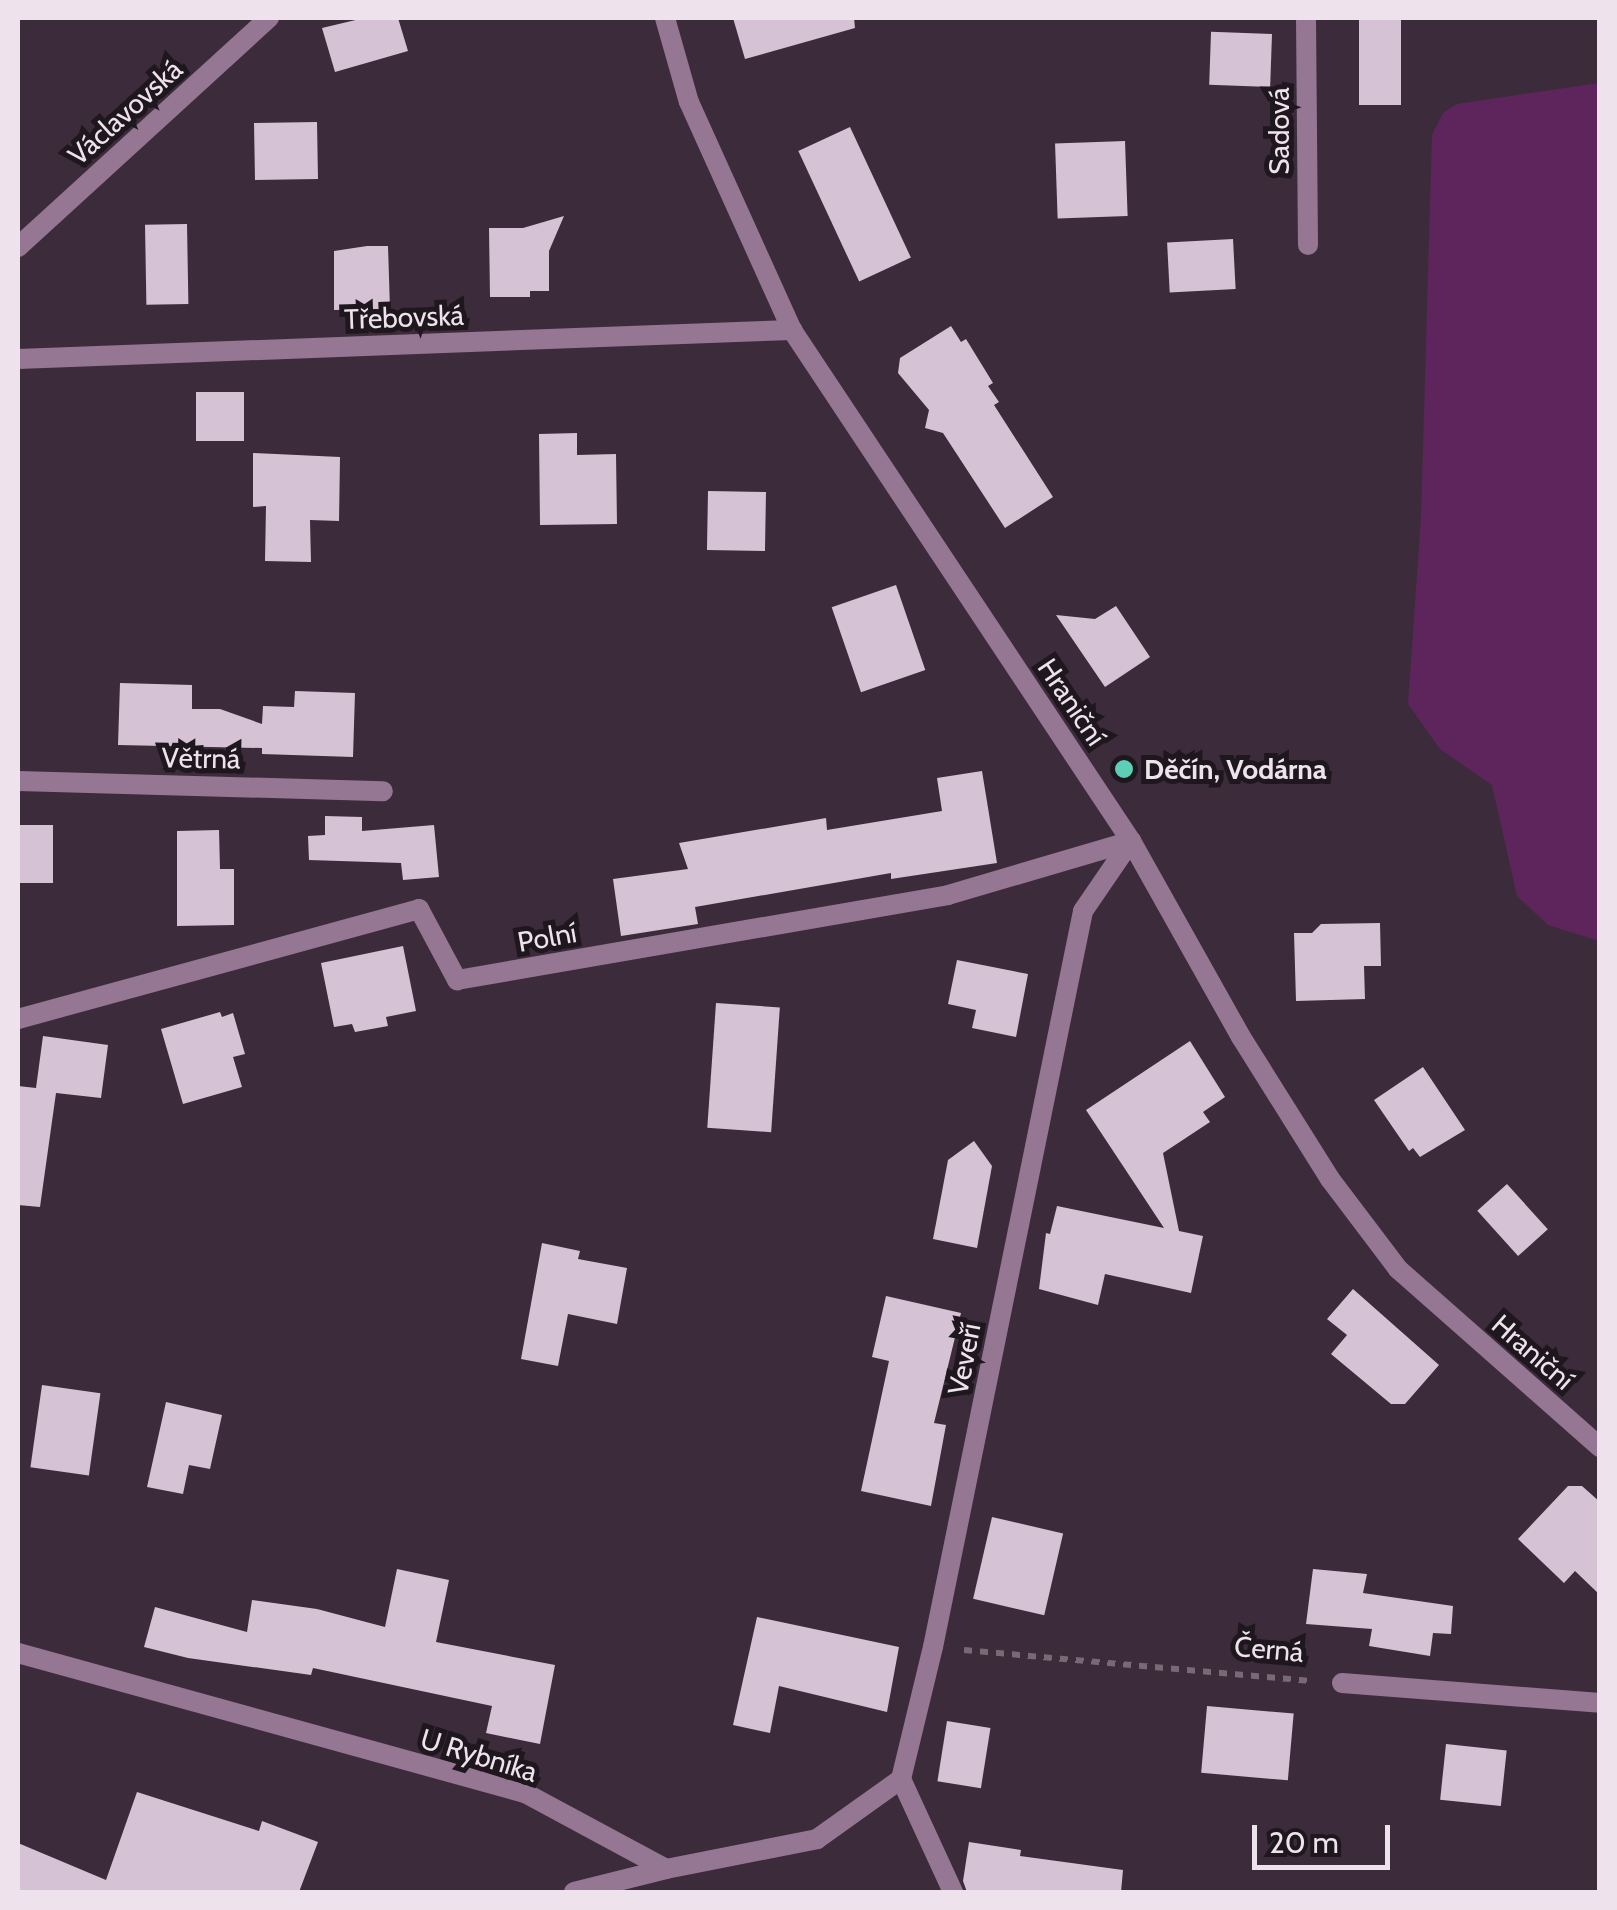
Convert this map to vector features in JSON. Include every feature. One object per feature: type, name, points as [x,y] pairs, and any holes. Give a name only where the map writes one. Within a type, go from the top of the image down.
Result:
[{"type":"street","name":"Václavovská","points":[[18,247],[269,18]]},
{"type":"street","name":"Hraniční","points":[[665,18],[689,102],[792,330],[1131,841],[1240,1037],[1330,1179],[1398,1269],[1600,1447]]},
{"type":"street","name":"Sadová","points":[[1306,18],[1308,245]]},
{"type":"street","name":"Třebovská","points":[[18,359],[792,330]]},
{"type":"street","name":"Větrná","points":[[18,782],[383,790]]},
{"type":"street","name":"Polní","points":[[18,1020],[419,909],[458,980],[948,895],[1131,841]]},
{"type":"street","name":"Veveří","points":[[901,1779],[933,1647],[1083,911],[1131,841]]},
{"type":"street","name":"U Rybníka","points":[[18,1653],[525,1793],[666,1869]]},
{"type":"street","points":[[1342,1684],[1600,1703]]},
{"type":"street","points":[[574,1892],[817,1838],[901,1779],[952,1892]]},
{"type":"path","name":"Černá","points":[[933,1647],[1342,1684]]},
{"type":"shaded area","points":[[1600,83],[1599,941],[1548,925],[1517,896],[1492,785],[1440,749],[1408,704],[1421,517],[1432,135],[1443,113],[1457,104]]},
{"type":"building","points":[[364,18],[398,18],[408,51],[335,72],[322,28]]},
{"type":"building","points":[[733,18],[854,18],[855,28],[745,59]]},
{"type":"building","points":[[1359,18],[1401,18],[1401,105],[1359,105]]},
{"type":"building","points":[[1211,32],[1272,34],[1270,87],[1209,85]]},
{"type":"building","points":[[317,122],[318,179],[255,180],[254,123]]},
{"type":"building","points":[[850,127],[911,258],[859,282],[798,151]]},
{"type":"building","points":[[1125,141],[1128,216],[1058,218],[1055,143]]},
{"type":"building","points":[[564,216],[549,251],[549,291],[530,291],[530,297],[490,297],[489,228],[523,228]]},
{"type":"building","points":[[187,224],[188,304],[146,305],[145,225]]},
{"type":"building","points":[[1233,239],[1236,289],[1170,292],[1167,242]]},
{"type":"building","points":[[388,246],[390,309],[334,310],[334,251]]},
{"type":"building","points":[[951,326],[961,342],[966,339],[993,383],[988,386],[999,402],[994,405],[1053,497],[1005,528],[943,433],[925,428],[929,410],[898,373],[900,358]]},
{"type":"building","points":[[196,392],[244,392],[244,441],[196,441]]},
{"type":"building","points":[[577,433],[577,455],[616,454],[617,524],[540,525],[539,434]]},
{"type":"building","points":[[253,453],[340,457],[339,521],[310,520],[311,562],[265,561],[266,506],[253,507]]},
{"type":"building","points":[[708,491],[766,492],[765,551],[707,550]]},
{"type":"building","points":[[896,585],[925,670],[861,692],[832,607]]},
{"type":"building","points":[[1116,606],[1150,657],[1105,687],[1056,615],[1095,619]]},
{"type":"building","points":[[120,683],[192,685],[192,709],[220,709],[262,724],[263,706],[294,707],[295,691],[355,693],[353,757],[262,754],[262,748],[118,745]]},
{"type":"building","points":[[982,771],[997,863],[891,879],[891,873],[695,907],[698,924],[621,936],[613,879],[688,869],[679,843],[826,818],[827,830],[942,811],[937,778]]},
{"type":"building","points":[[325,816],[362,817],[362,831],[434,825],[439,877],[403,880],[401,863],[309,860],[308,836],[325,835]]},
{"type":"building","points":[[18,825],[53,825],[53,883],[18,883]]},
{"type":"building","points":[[219,830],[220,869],[234,869],[234,925],[177,926],[177,831]]},
{"type":"building","points":[[1380,923],[1381,966],[1364,966],[1365,999],[1296,1001],[1294,933],[1312,933],[1321,924]]},
{"type":"building","points":[[403,946],[416,1011],[386,1017],[388,1026],[355,1032],[352,1024],[334,1027],[321,963]]},
{"type":"building","points":[[957,960],[1028,974],[1016,1037],[972,1028],[976,1010],[948,1004]]},
{"type":"building","points":[[716,1003],[780,1007],[771,1132],[707,1128]]},
{"type":"building","points":[[220,1012],[222,1017],[233,1013],[245,1054],[233,1057],[242,1087],[183,1104],[161,1029]]},
{"type":"building","points":[[43,1036],[108,1045],[101,1098],[56,1093],[40,1207],[18,1205],[18,1086],[36,1088]]},
{"type":"building","points":[[1190,1041],[1225,1097],[1203,1112],[1210,1122],[1163,1153],[1179,1231],[1203,1236],[1191,1293],[1105,1274],[1098,1305],[1039,1289],[1046,1233],[1050,1234],[1057,1206],[1164,1228],[1086,1110]]},
{"type":"building","points":[[1423,1067],[1465,1130],[1420,1157],[1413,1148],[1409,1151],[1374,1100]]},
{"type":"building","points":[[974,1141],[992,1166],[977,1248],[933,1239],[948,1160]]},
{"type":"building","points":[[1507,1184],[1548,1229],[1518,1256],[1477,1211]]},
{"type":"building","points":[[542,1243],[580,1251],[578,1259],[627,1268],[617,1324],[568,1314],[558,1366],[521,1359]]},
{"type":"building","points":[[1353,1289],[1439,1365],[1405,1404],[1391,1404],[1331,1354],[1347,1335],[1327,1319]]},
{"type":"building","points":[[886,1296],[961,1313],[934,1423],[946,1425],[931,1506],[861,1491],[889,1361],[872,1357]]},
{"type":"building","points":[[42,1385],[100,1393],[89,1475],[30,1467]]},
{"type":"building","points":[[166,1402],[222,1415],[210,1469],[189,1465],[183,1494],[147,1487]]},
{"type":"building","points":[[1568,1486],[1582,1486],[1600,1502],[1600,1595],[1575,1571],[1564,1583],[1518,1539]]},
{"type":"building","points":[[992,1517],[1063,1533],[1044,1615],[973,1599]]},
{"type":"building","points":[[397,1569],[449,1580],[436,1642],[555,1665],[540,1744],[486,1733],[492,1706],[313,1668],[311,1675],[188,1658],[144,1647],[155,1607],[247,1632],[252,1600],[317,1609],[385,1627]]},
{"type":"building","points":[[1313,1569],[1367,1574],[1363,1593],[1453,1606],[1451,1634],[1433,1633],[1430,1656],[1369,1646],[1372,1629],[1306,1624]]},
{"type":"building","points":[[757,1617],[899,1647],[887,1712],[779,1686],[770,1733],[733,1725]]},
{"type":"building","points":[[1207,1706],[1294,1714],[1288,1780],[1201,1773]]},
{"type":"building","points":[[947,1721],[990,1728],[981,1788],[937,1781]]},
{"type":"building","points":[[1446,1744],[1507,1750],[1501,1806],[1440,1800]]},
{"type":"building","points":[[137,1792],[259,1831],[262,1821],[318,1842],[299,1892],[18,1892],[18,1843],[106,1880]]},
{"type":"building","points":[[969,1842],[1021,1850],[1020,1856],[1123,1870],[1121,1892],[967,1892],[963,1881]]},
{"type":"place","name":"Děčín, Vodárna","points":[[1124,769]]}]
